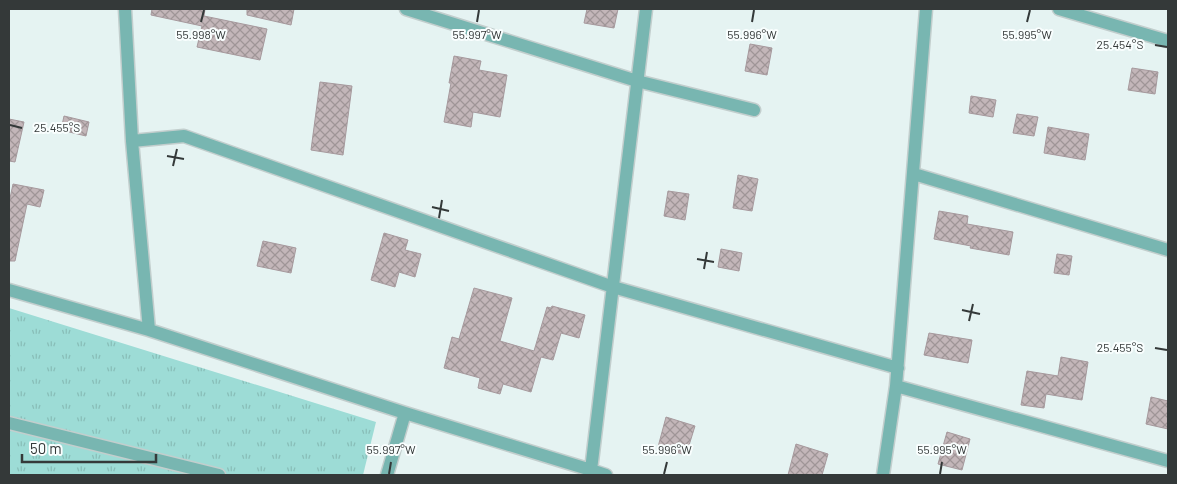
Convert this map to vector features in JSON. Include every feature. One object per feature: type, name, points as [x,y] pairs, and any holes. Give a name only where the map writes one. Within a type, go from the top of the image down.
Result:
[{"type":"street","points":[[125,9],[132,141],[149,330]]},
{"type":"street","points":[[406,9],[637,81],[754,110]]},
{"type":"street","points":[[591,470],[646,9]]},
{"type":"street","points":[[883,475],[898,368],[926,9]]},
{"type":"street","points":[[1059,9],[1168,41]]},
{"type":"street","points":[[132,141],[184,136],[613,287],[898,368]]},
{"type":"street","points":[[914,174],[1168,250]]},
{"type":"street","points":[[9,290],[149,330],[405,413],[606,475]]},
{"type":"street","points":[[896,386],[1168,461]]},
{"type":"street","points":[[387,475],[405,413]]},
{"type":"street","points":[[9,424],[219,475]]},
{"type":"green space","points":[[9,308],[376,422],[363,475],[9,475]]},
{"type":"building","points":[[152,9],[205,9],[204,16],[267,29],[260,60],[197,47],[202,26],[151,15]]},
{"type":"building","points":[[247,9],[294,9],[291,25],[247,15]]},
{"type":"building","points":[[587,9],[618,9],[614,28],[584,23]]},
{"type":"building","points":[[750,44],[772,48],[767,75],[745,71]]},
{"type":"building","points":[[454,56],[481,61],[479,70],[507,75],[500,117],[473,112],[471,127],[444,122]]},
{"type":"building","points":[[1132,68],[1158,72],[1155,94],[1128,90]]},
{"type":"building","points":[[320,82],[352,86],[343,155],[311,150]]},
{"type":"building","points":[[971,96],[996,100],[993,117],[969,113]]},
{"type":"building","points":[[1017,114],[1038,117],[1034,136],[1013,133]]},
{"type":"building","points":[[64,116],[89,122],[86,136],[61,130]]},
{"type":"building","points":[[9,119],[24,122],[15,162],[9,161]]},
{"type":"building","points":[[1048,127],[1089,134],[1085,160],[1044,153]]},
{"type":"building","points":[[738,175],[758,179],[752,211],[733,208]]},
{"type":"building","points":[[13,184],[44,190],[40,207],[27,204],[15,261],[9,261],[9,203]]},
{"type":"building","points":[[668,191],[689,194],[685,220],[664,216]]},
{"type":"building","points":[[939,211],[968,216],[967,224],[1013,232],[1009,255],[934,239]]},
{"type":"building","points":[[384,233],[408,240],[405,250],[421,254],[415,277],[399,272],[395,287],[371,280]]},
{"type":"building","points":[[263,241],[296,248],[291,273],[257,266]]},
{"type":"building","points":[[721,249],[742,253],[739,271],[718,267]]},
{"type":"building","points":[[1057,254],[1072,256],[1069,275],[1054,273]]},
{"type":"building","points":[[474,288],[512,298],[500,341],[534,351],[547,307],[551,308],[552,306],[585,315],[579,338],[561,333],[553,360],[541,357],[531,392],[503,384],[500,394],[478,388],[480,378],[444,368],[452,337],[459,339]]},
{"type":"building","points":[[929,333],[972,340],[968,363],[924,355]]},
{"type":"building","points":[[1061,357],[1088,362],[1082,400],[1046,394],[1044,408],[1021,405],[1027,371],[1058,376]]},
{"type":"building","points":[[1151,397],[1168,401],[1168,429],[1146,424]]},
{"type":"building","points":[[666,417],[695,426],[686,455],[658,447]]},
{"type":"building","points":[[947,432],[970,439],[962,470],[938,464]]},
{"type":"building","points":[[796,444],[828,454],[822,475],[788,475]]}]
